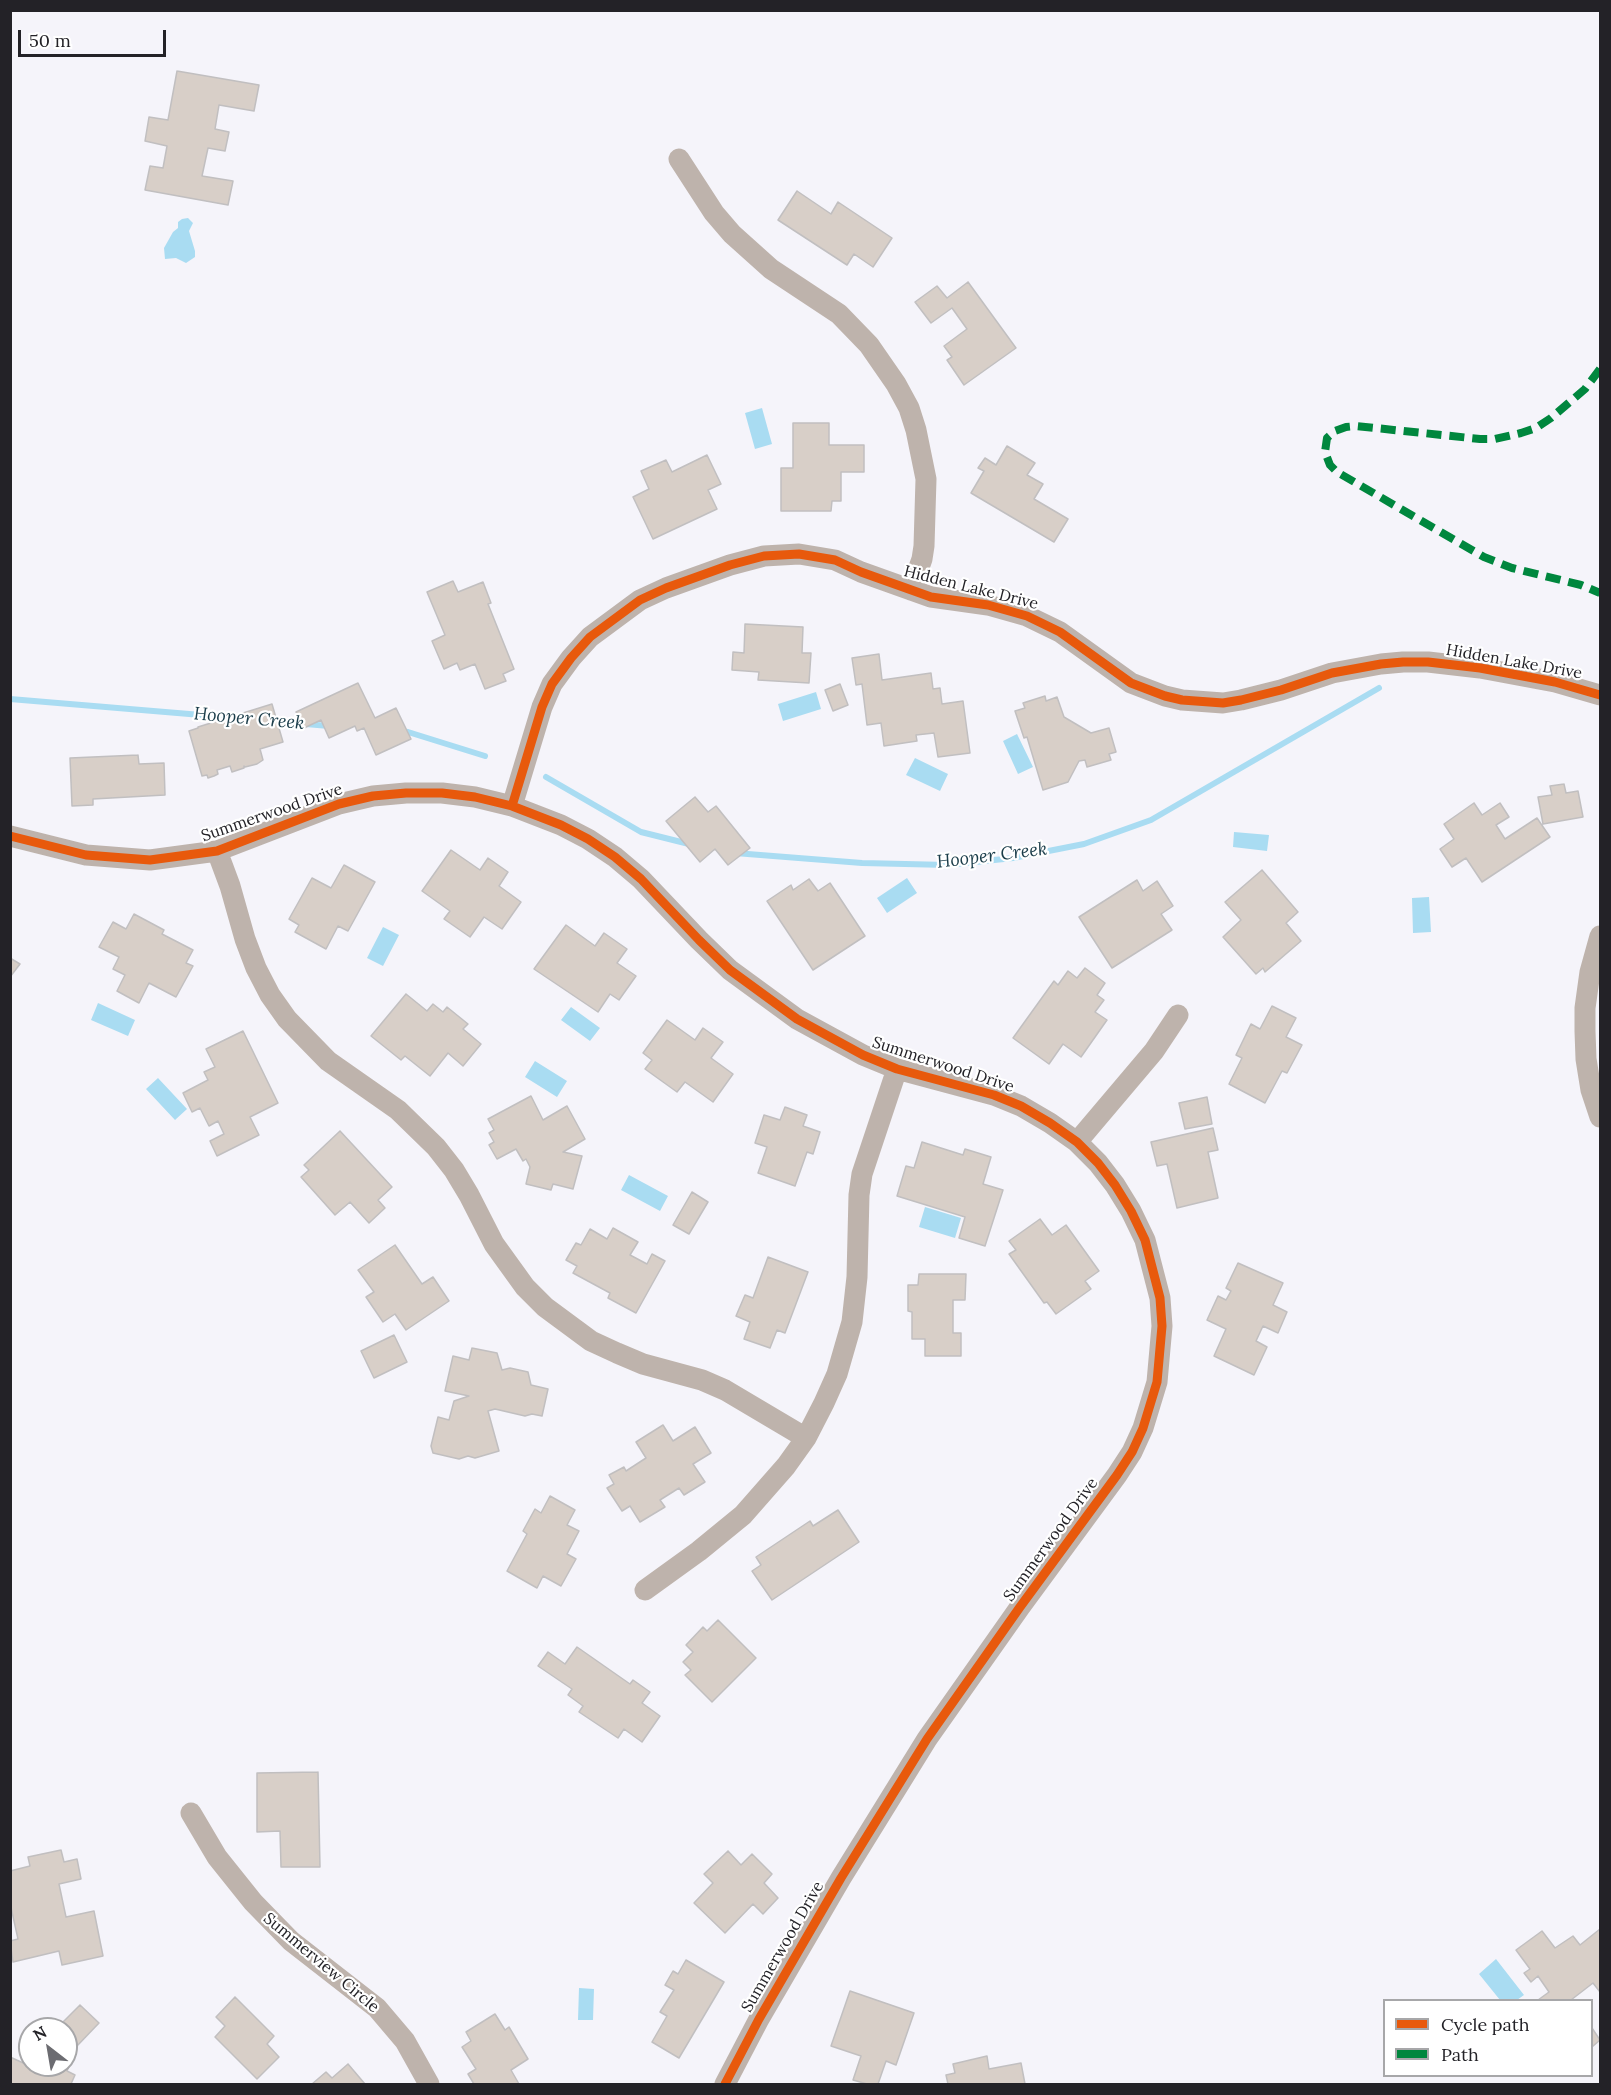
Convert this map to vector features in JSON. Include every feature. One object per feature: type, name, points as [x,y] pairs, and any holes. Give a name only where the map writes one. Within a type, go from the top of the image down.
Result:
[{"type":"street","points":[[679,159],[714,213],[732,234],[771,269],[839,314],[869,345],[896,384],[909,408],[926,478],[924,546],[911,590]]},
{"type":"street","name":"Hidden Lake Drive","points":[[512,806],[532,733],[552,684],[590,637],[640,600],[666,588],[730,564],[780,554],[799,554],[835,560],[861,572],[931,597],[952,602],[988,605],[1027,616],[1060,632],[1131,683],[1182,700],[1223,703],[1241,700],[1332,673],[1404,662],[1428,662],[1480,668],[1556,682],[1600,695]]},
{"type":"street","name":"Summerwood Drive","points":[[10,837],[86,855],[150,860],[217,851],[339,804],[373,796],[442,793],[475,797],[512,806],[561,825],[615,857],[641,879],[730,970],[796,1019],[863,1055],[897,1068],[994,1095],[1021,1106],[1050,1123],[1077,1142],[1109,1178],[1131,1211],[1145,1240],[1160,1298],[1161,1354],[1157,1382],[1143,1428],[1132,1452],[927,1739],[812,1928],[759,2019],[725,2085]]},
{"type":"street","points":[[217,851],[256,968],[287,1019],[328,1061],[398,1110],[436,1147],[454,1170],[469,1195],[498,1251],[525,1287],[545,1307],[591,1341],[643,1364],[702,1380],[725,1390],[806,1438]]},
{"type":"street","points":[[1600,936],[1590,972],[1585,1008],[1586,1059],[1591,1090],[1600,1117]]},
{"type":"street","points":[[1077,1142],[1154,1051],[1178,1015]]},
{"type":"street","points":[[645,1590],[699,1551],[743,1515],[786,1466],[806,1438],[828,1394],[846,1346],[855,1299],[859,1195],[862,1174],[897,1068]]},
{"type":"street","name":"Summerview Circle","points":[[191,1813],[217,1857],[253,1902],[291,1941],[376,2008],[405,2041],[429,2085]]},
{"type":"water","points":[[188,218],[193,223],[189,231],[195,257],[186,263],[176,258],[165,259],[164,248],[173,232],[178,228],[178,222]]},
{"type":"water","points":[[762,408],[772,444],[755,449],[745,413]]},
{"type":"water","points":[[816,692],[821,709],[783,721],[778,704]]},
{"type":"water","points":[[1017,734],[1033,767],[1018,774],[1003,741]]},
{"type":"water","points":[[915,758],[948,774],[940,791],[906,775]]},
{"type":"water","points":[[1234,832],[1269,835],[1267,851],[1233,847]]},
{"type":"water","points":[[907,878],[917,893],[887,913],[877,898]]},
{"type":"water","points":[[1429,897],[1431,932],[1413,933],[1412,898]]},
{"type":"water","points":[[383,927],[399,935],[383,966],[367,958]]},
{"type":"water","points":[[98,1003],[135,1020],[128,1036],[91,1020]]},
{"type":"water","points":[[571,1007],[600,1028],[590,1041],[561,1020]]},
{"type":"water","points":[[535,1061],[567,1081],[557,1097],[525,1077]]},
{"type":"water","points":[[158,1078],[187,1109],[175,1120],[146,1089]]},
{"type":"water","points":[[629,1175],[668,1196],[660,1211],[621,1190]]},
{"type":"water","points":[[925,1207],[961,1218],[955,1238],[919,1227]]},
{"type":"water","points":[[1496,1959],[1524,1995],[1518,1999],[1499,1999],[1479,1974]]},
{"type":"water","points":[[579,1988],[594,1989],[593,2020],[578,2020]]},
{"type":"building","points":[[177,71],[259,85],[254,111],[219,105],[215,129],[229,132],[225,151],[208,148],[202,176],[233,181],[228,205],[145,190],[150,166],[163,168],[167,146],[145,141],[149,117],[168,120]]},
{"type":"building","points":[[797,191],[831,214],[838,202],[892,238],[873,267],[854,254],[847,265],[778,220]]},
{"type":"building","points":[[968,282],[1016,348],[964,385],[947,360],[952,357],[944,346],[967,329],[952,308],[931,323],[915,302],[937,286],[947,298]]},
{"type":"building","points":[[793,423],[829,423],[829,445],[864,445],[864,472],[841,472],[841,501],[832,501],[831,511],[781,511],[781,468],[793,468]]},
{"type":"building","points":[[1007,446],[1035,463],[1027,475],[1043,484],[1034,499],[1068,519],[1054,542],[971,493],[984,471],[978,468],[985,458],[996,465]]},
{"type":"building","points":[[707,455],[721,484],[708,490],[717,509],[653,539],[633,497],[649,489],[641,471],[666,460],[672,472]]},
{"type":"building","points":[[453,581],[458,592],[483,582],[491,603],[488,604],[514,669],[503,674],[506,681],[485,689],[475,664],[460,670],[457,663],[444,669],[432,641],[445,635],[427,592]]},
{"type":"building","points":[[745,624],[803,627],[802,653],[811,653],[809,683],[758,680],[759,672],[732,670],[733,652],[744,653]]},
{"type":"building","points":[[879,654],[882,680],[931,673],[933,689],[940,688],[942,704],[963,701],[970,753],[938,757],[934,733],[916,735],[917,741],[884,746],[881,723],[867,725],[862,684],[856,685],[852,658]]},
{"type":"building","points":[[358,683],[375,718],[396,708],[411,739],[376,755],[364,728],[357,731],[355,726],[329,738],[321,720],[304,728],[296,712]]},
{"type":"building","points":[[840,684],[848,705],[833,711],[825,690]]},
{"type":"building","points":[[1045,696],[1046,701],[1057,697],[1064,717],[1091,733],[1109,728],[1116,752],[1109,754],[1111,760],[1087,767],[1085,760],[1079,761],[1068,782],[1043,790],[1027,737],[1024,738],[1015,711],[1025,708],[1023,703]]},
{"type":"building","points":[[272,704],[283,742],[260,749],[263,760],[257,764],[244,766],[232,772],[230,766],[217,770],[218,774],[214,776],[208,778],[207,775],[202,776],[189,731]]},
{"type":"building","points":[[138,755],[139,764],[164,763],[165,795],[93,799],[93,805],[72,806],[70,758]]},
{"type":"building","points":[[1564,784],[1566,793],[1578,791],[1583,817],[1543,824],[1538,797],[1552,795],[1550,786]]},
{"type":"building","points":[[695,797],[708,812],[716,806],[750,848],[728,865],[715,849],[700,862],[666,821]]},
{"type":"building","points":[[1474,803],[1482,815],[1500,803],[1509,817],[1496,825],[1505,839],[1537,818],[1550,837],[1482,882],[1466,858],[1452,867],[1440,849],[1454,839],[1444,824]]},
{"type":"building","points":[[451,850],[480,870],[488,858],[508,872],[499,886],[521,902],[502,929],[484,917],[470,937],[444,919],[450,911],[422,891]]},
{"type":"building","points":[[344,865],[375,882],[348,931],[338,926],[326,949],[295,932],[299,925],[289,919],[312,878],[331,888]]},
{"type":"building","points":[[1262,870],[1298,912],[1286,923],[1301,941],[1265,972],[1263,968],[1256,974],[1223,937],[1241,920],[1225,902]]},
{"type":"building","points":[[809,879],[818,891],[830,883],[865,936],[813,970],[767,901],[791,885],[793,890]]},
{"type":"building","points":[[1137,880],[1143,891],[1157,881],[1173,906],[1161,914],[1172,930],[1112,968],[1079,917]]},
{"type":"building","points":[[134,914],[164,930],[162,934],[193,950],[186,963],[193,966],[176,997],[149,983],[139,1003],[117,991],[125,975],[113,969],[119,957],[99,947],[113,922],[126,929]]},
{"type":"building","points":[[566,925],[595,946],[604,933],[627,949],[617,963],[636,976],[619,1000],[610,994],[598,1012],[534,969]]},
{"type":"building","points":[[10,958],[20,964],[10,977]]},
{"type":"building","points":[[1085,968],[1105,983],[1097,995],[1104,1000],[1095,1012],[1107,1020],[1081,1057],[1063,1044],[1049,1064],[1013,1038],[1054,981],[1058,985],[1068,971],[1077,978]]},
{"type":"building","points":[[406,994],[427,1011],[433,1004],[443,1012],[447,1007],[468,1024],[463,1029],[481,1044],[463,1066],[448,1053],[430,1076],[405,1056],[401,1060],[371,1036]]},
{"type":"building","points":[[1272,1006],[1296,1018],[1286,1037],[1302,1045],[1287,1073],[1282,1071],[1265,1103],[1229,1084],[1242,1058],[1236,1055],[1251,1024],[1260,1029]]},
{"type":"building","points":[[667,1020],[695,1040],[703,1028],[723,1042],[711,1058],[733,1074],[713,1102],[685,1082],[677,1092],[645,1069],[652,1060],[643,1053]]},
{"type":"building","points":[[243,1031],[278,1103],[250,1117],[259,1135],[217,1156],[210,1141],[224,1134],[218,1121],[209,1126],[200,1108],[192,1112],[183,1093],[208,1080],[204,1072],[215,1067],[206,1049]]},
{"type":"building","points":[[531,1096],[543,1120],[567,1106],[585,1139],[563,1152],[582,1156],[573,1189],[553,1184],[551,1190],[526,1184],[530,1167],[526,1159],[523,1161],[516,1149],[497,1159],[489,1145],[494,1142],[489,1133],[494,1130],[488,1119]]},
{"type":"building","points":[[1207,1097],[1212,1124],[1185,1129],[1179,1103]]},
{"type":"building","points":[[785,1107],[807,1115],[803,1126],[820,1132],[813,1154],[807,1152],[795,1186],[758,1173],[767,1147],[755,1143],[764,1115],[780,1120]]},
{"type":"building","points":[[1213,1128],[1218,1150],[1208,1152],[1218,1198],[1177,1208],[1167,1164],[1157,1166],[1151,1142]]},
{"type":"building","points":[[340,1131],[392,1187],[378,1200],[385,1208],[369,1223],[350,1202],[335,1215],[301,1177],[309,1170],[304,1165]]},
{"type":"building","points":[[922,1142],[963,1155],[965,1149],[991,1157],[983,1184],[1003,1190],[985,1246],[959,1238],[965,1217],[897,1196],[906,1166],[914,1168]]},
{"type":"building","points":[[692,1192],[708,1202],[689,1234],[673,1225]]},
{"type":"building","points":[[1040,1219],[1052,1235],[1066,1225],[1099,1271],[1085,1281],[1091,1289],[1056,1314],[1047,1302],[1044,1303],[1009,1254],[1016,1250],[1009,1241]]},
{"type":"building","points":[[613,1228],[638,1242],[630,1255],[647,1264],[652,1254],[665,1261],[636,1313],[608,1298],[610,1293],[573,1273],[577,1266],[566,1260],[576,1243],[581,1245],[590,1229],[607,1239]]},
{"type":"building","points":[[395,1245],[422,1284],[433,1277],[449,1301],[406,1330],[395,1314],[383,1322],[366,1297],[374,1292],[358,1270]]},
{"type":"building","points":[[768,1257],[808,1272],[785,1333],[777,1330],[770,1348],[744,1339],[750,1322],[736,1316],[745,1295],[753,1298]]},
{"type":"building","points":[[1238,1263],[1283,1283],[1273,1305],[1287,1312],[1278,1333],[1263,1326],[1256,1341],[1267,1347],[1254,1375],[1214,1356],[1226,1329],[1207,1320],[1218,1296],[1226,1300],[1231,1291],[1226,1288]]},
{"type":"building","points":[[919,1274],[966,1274],[965,1300],[953,1300],[953,1333],[961,1333],[961,1356],[925,1356],[925,1339],[912,1339],[912,1312],[908,1311],[908,1285],[918,1285]]},
{"type":"building","points":[[394,1335],[407,1362],[374,1378],[361,1351]]},
{"type":"building","points":[[472,1348],[497,1353],[502,1370],[510,1368],[528,1372],[531,1385],[548,1389],[542,1416],[532,1414],[525,1416],[495,1409],[488,1411],[499,1451],[475,1458],[468,1456],[459,1459],[433,1453],[431,1446],[438,1417],[449,1420],[454,1401],[469,1396],[445,1391],[453,1356],[469,1360]]},
{"type":"building","points":[[663,1425],[673,1441],[695,1427],[711,1453],[693,1464],[705,1482],[684,1495],[679,1488],[660,1500],[665,1507],[640,1522],[630,1506],[622,1511],[607,1488],[614,1484],[609,1475],[624,1467],[626,1471],[646,1458],[636,1442]]},
{"type":"building","points":[[550,1496],[575,1510],[567,1525],[579,1531],[567,1554],[576,1559],[561,1586],[543,1576],[537,1588],[507,1571],[527,1534],[523,1531],[535,1509],[541,1513]]},
{"type":"building","points":[[838,1510],[859,1542],[772,1600],[752,1571],[761,1565],[756,1557],[810,1521],[813,1526]]},
{"type":"building","points":[[718,1620],[756,1658],[712,1702],[685,1675],[691,1670],[683,1662],[693,1652],[686,1645],[703,1627],[707,1631]]},
{"type":"building","points":[[577,1647],[630,1684],[633,1680],[650,1692],[642,1703],[660,1716],[642,1742],[624,1729],[618,1738],[579,1712],[583,1706],[568,1695],[572,1689],[538,1666],[548,1652],[565,1664]]},
{"type":"building","points":[[318,1772],[320,1867],[281,1867],[280,1831],[257,1832],[257,1773]]},
{"type":"building","points":[[61,1850],[64,1862],[77,1859],[81,1879],[59,1884],[66,1917],[94,1911],[103,1956],[62,1965],[59,1951],[13,1962],[10,1941],[18,1939],[10,1903],[10,1871],[30,1866],[28,1857]]},
{"type":"building","points":[[728,1851],[741,1865],[752,1854],[772,1874],[764,1883],[778,1898],[763,1914],[753,1904],[725,1933],[694,1903],[713,1883],[704,1874]]},
{"type":"building","points":[[1600,1929],[1600,1992],[1593,1983],[1572,1999],[1539,1999],[1549,1992],[1538,1976],[1531,1982],[1524,1973],[1530,1969],[1516,1950],[1542,1931],[1555,1948],[1573,1936],[1580,1945]]},
{"type":"building","points":[[686,1960],[724,1982],[679,2058],[652,2042],[667,2016],[660,2012],[674,1990],[665,1985],[673,1971],[678,1974]]},
{"type":"building","points":[[850,1991],[914,2013],[896,2065],[886,2061],[878,2084],[853,2080],[861,2056],[831,2046]]},
{"type":"building","points":[[235,1997],[274,2036],[267,2044],[279,2057],[257,2079],[215,2037],[225,2026],[216,2017]]},
{"type":"building","points":[[80,2005],[99,2023],[78,2045],[78,2017],[68,2017]]},
{"type":"building","points":[[495,2014],[505,2030],[509,2027],[528,2059],[511,2070],[519,2084],[474,2084],[468,2074],[476,2069],[462,2047],[471,2041],[466,2032]]},
{"type":"building","points":[[1593,2030],[1600,2040],[1593,2046]]},
{"type":"building","points":[[987,2056],[989,2069],[1021,2063],[1025,2084],[948,2084],[946,2075],[955,2073],[953,2064]]},
{"type":"building","points":[[10,2057],[18,2061],[18,2077],[74,2077],[71,2084],[10,2084]]},
{"type":"building","points":[[348,2064],[365,2084],[312,2084],[326,2072],[332,2078]]},
{"type":"waterway","name":"Hooper Creek","points":[[735,853],[862,863],[948,865],[1013,858],[1084,844],[1151,820],[1379,688]]},
{"type":"waterway","name":"Hooper Creek","points":[[10,699],[237,718]]},
{"type":"waterway","name":"Hooper Creek","points":[[271,721],[329,726]]},
{"type":"waterway","name":"Hooper Creek","points":[[399,731],[485,756]]},
{"type":"waterway","name":"Hooper Creek","points":[[546,777],[641,832],[693,845]]},
{"type":"marked path","points":[[1600,369],[1585,389],[1551,418],[1536,428],[1521,433],[1495,439],[1480,439],[1356,426],[1335,431],[1327,438],[1325,452],[1330,465],[1337,472],[1484,557],[1512,568],[1581,585],[1600,593]]},
{"type":"cycle path","points":[[512,806],[542,707],[552,684],[590,637],[640,600],[730,565],[764,556],[799,554],[835,560],[861,572],[931,597],[988,605],[1027,616],[1060,632],[1131,683],[1182,700],[1223,703],[1241,700],[1332,673],[1403,662],[1428,662],[1480,668],[1555,682],[1600,695]]},
{"type":"cycle path","points":[[10,836],[86,855],[150,860],[217,851],[339,804],[373,796],[442,793],[475,797],[512,806],[561,825],[615,857],[641,879],[730,970],[797,1019],[863,1055],[897,1069],[994,1095],[1021,1106],[1050,1123],[1077,1142],[1098,1163],[1131,1211],[1145,1240],[1160,1298],[1162,1326],[1157,1382],[1143,1428],[1132,1452],[927,1739],[841,1878],[759,2019],[725,2084]]}]
